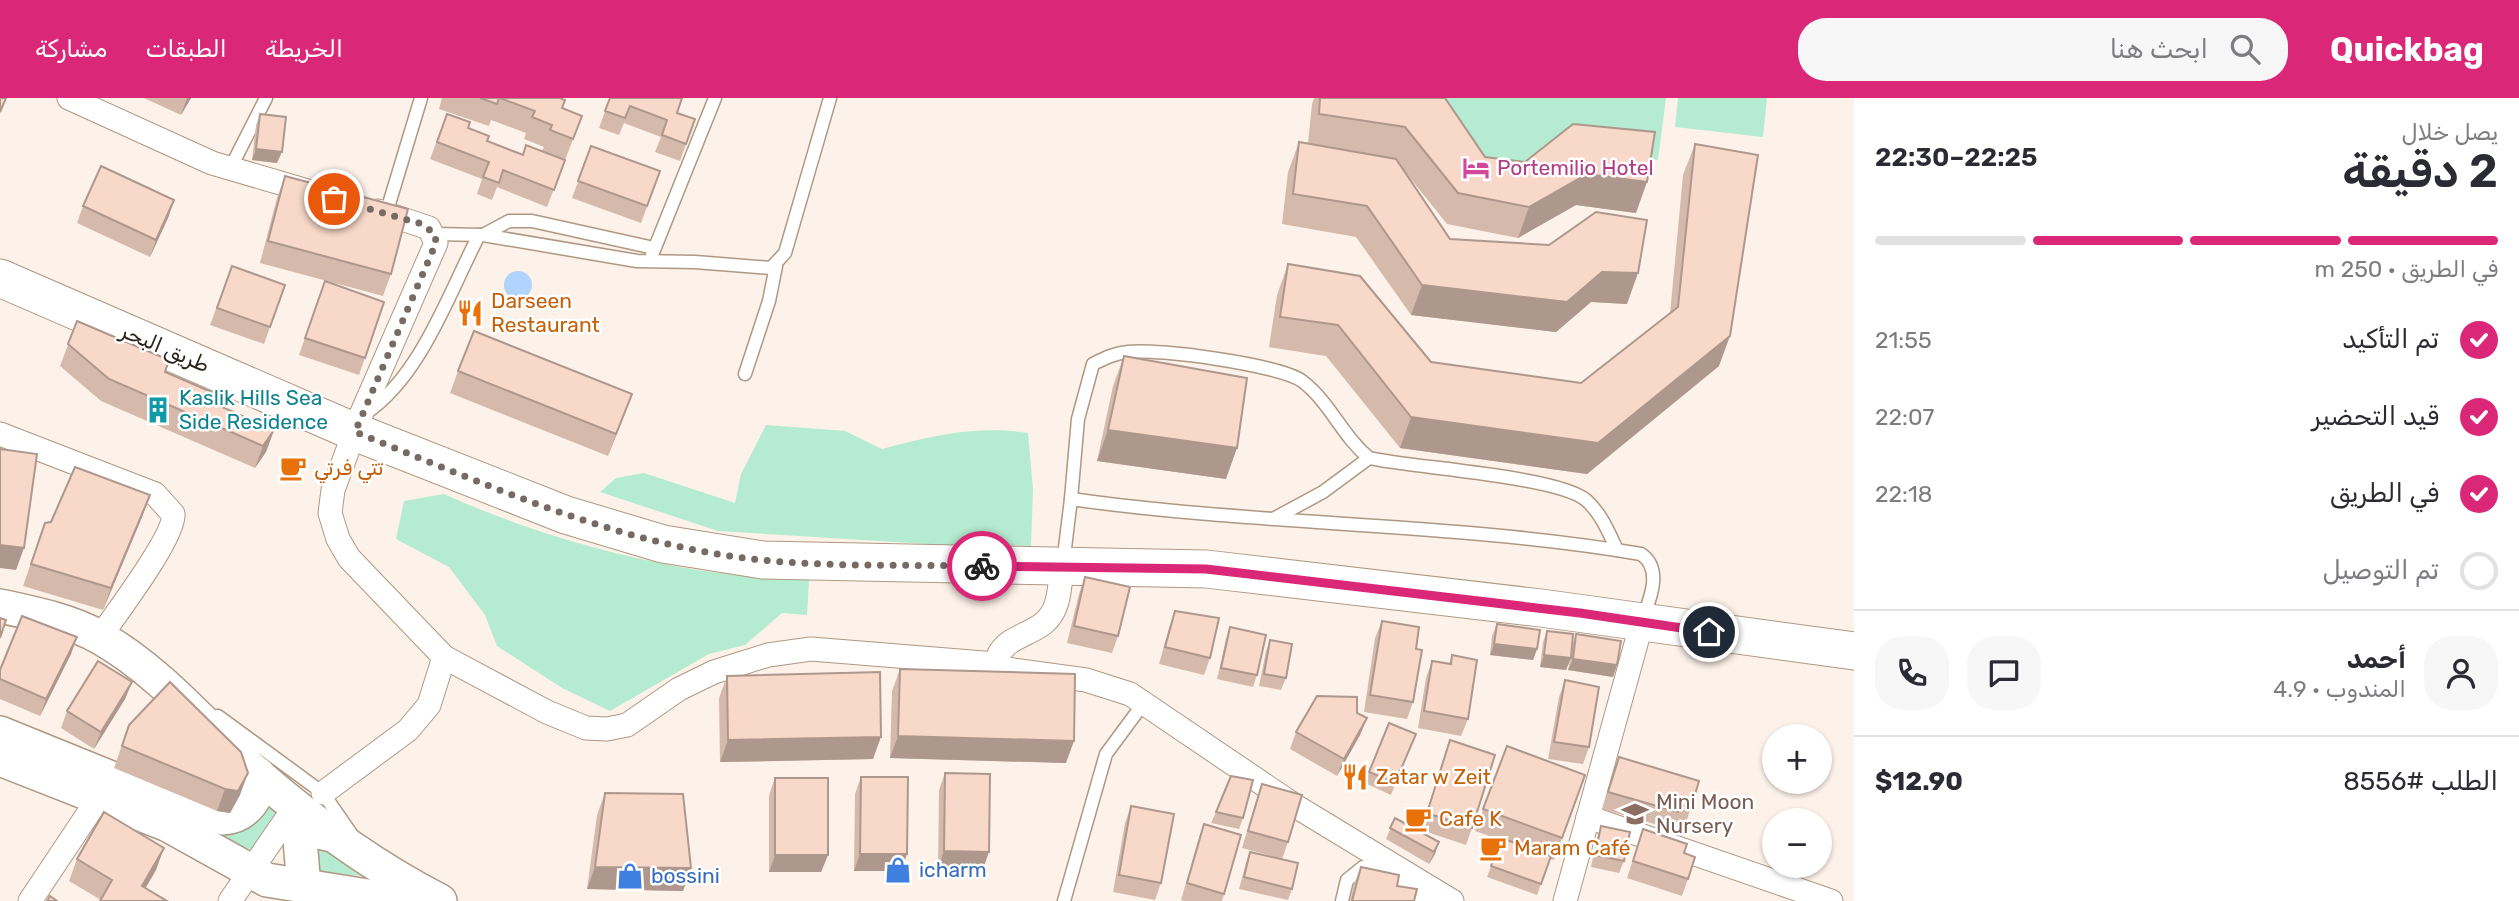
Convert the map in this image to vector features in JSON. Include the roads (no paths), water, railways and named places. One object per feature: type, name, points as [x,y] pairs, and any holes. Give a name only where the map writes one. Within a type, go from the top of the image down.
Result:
[{"type":"main road","name":"طريق البحر","points":[[0,278],[357,425],[566,515],[639,537],[713,554],[763,560],[1206,569],[1642,622],[1854,651]]},
{"type":"main road","points":[[0,607],[63,623],[100,637],[170,690],[258,774],[309,799],[336,836],[363,857],[440,901]]},
{"type":"main road","points":[[0,733],[105,788],[248,871],[294,890],[399,901]]},
{"type":"main road","points":[[0,759],[223,818],[234,817],[245,810],[260,788],[258,774]]},
{"type":"main road","points":[[294,890],[300,840],[314,831],[336,836]]},
{"type":"street","points":[[69,98],[194,156],[334,199]]},
{"type":"street","points":[[360,206],[422,224],[435,234],[434,252],[357,425],[330,503],[338,539],[349,558],[444,657],[547,712],[575,725],[594,729],[627,725],[679,689],[705,676],[768,655],[811,649],[996,664],[1007,669],[1107,684],[1130,694],[1297,807],[1452,901]]},
{"type":"street","points":[[0,434],[155,494],[173,514],[173,524],[163,543],[100,637]]},
{"type":"street","points":[[996,664],[1006,644],[1038,628],[1051,617],[1062,567]]},
{"type":"street","points":[[1565,901],[1642,622]]},
{"type":"street","points":[[230,901],[248,871],[309,799],[408,730],[429,705],[444,657]]},
{"type":"street","points":[[30,901],[105,788]]},
{"type":"street","points":[[1588,817],[1831,901]]},
{"type":"lane","points":[[230,169],[266,98]]},
{"type":"lane","points":[[386,214],[421,98]]},
{"type":"lane","points":[[650,262],[715,98]]},
{"type":"lane","points":[[745,374],[769,300],[776,266],[785,253],[830,98]]},
{"type":"lane","points":[[357,425],[390,394],[412,365],[481,235],[509,221],[533,221],[654,248]]},
{"type":"lane","points":[[435,234],[481,235],[650,262],[695,262],[760,270],[776,266]]},
{"type":"lane","points":[[1062,567],[1078,419],[1093,364],[1113,354],[1130,351],[1176,355],[1290,373],[1321,398],[1354,446],[1369,458],[1543,484],[1573,493],[1593,507],[1617,550]]},
{"type":"lane","points":[[1275,518],[1334,485],[1369,458]]},
{"type":"lane","points":[[1071,499],[1147,510],[1275,518],[1641,554],[1652,567],[1653,586],[1642,622]]},
{"type":"lane","points":[[170,690],[198,703],[309,799],[346,823],[363,857]]},
{"type":"lane","points":[[1064,901],[1106,754],[1143,704]]},
{"type":"lane","points":[[1342,901],[1347,880],[1363,867],[1374,869],[1425,901]]},
{"type":"water","points":[[518,271],[528,275],[532,285],[528,295],[518,299],[508,295],[504,285],[508,275]]},
{"type":"place","name":"Portemilio Hotel","points":[[1476,168]]},
{"type":"place","name":"Darseen Restaurant","points":[[470,313]]},
{"type":"place","name":"Kaslik Hills Sea Side Residence","points":[[158,410]]},
{"type":"place","name":"تتي فرتي","points":[[293,468]]},
{"type":"place","name":"Zatar w Zeit","points":[[1355,777]]},
{"type":"place","name":"Mini Moon Nursery","points":[[1635,814]]},
{"type":"place","name":"Cafe K","points":[[1418,819]]},
{"type":"place","name":"Maram Café","points":[[1493,848]]},
{"type":"place","name":"icharm","points":[[898,870]]},
{"type":"place","name":"bossini","points":[[630,876]]}]
